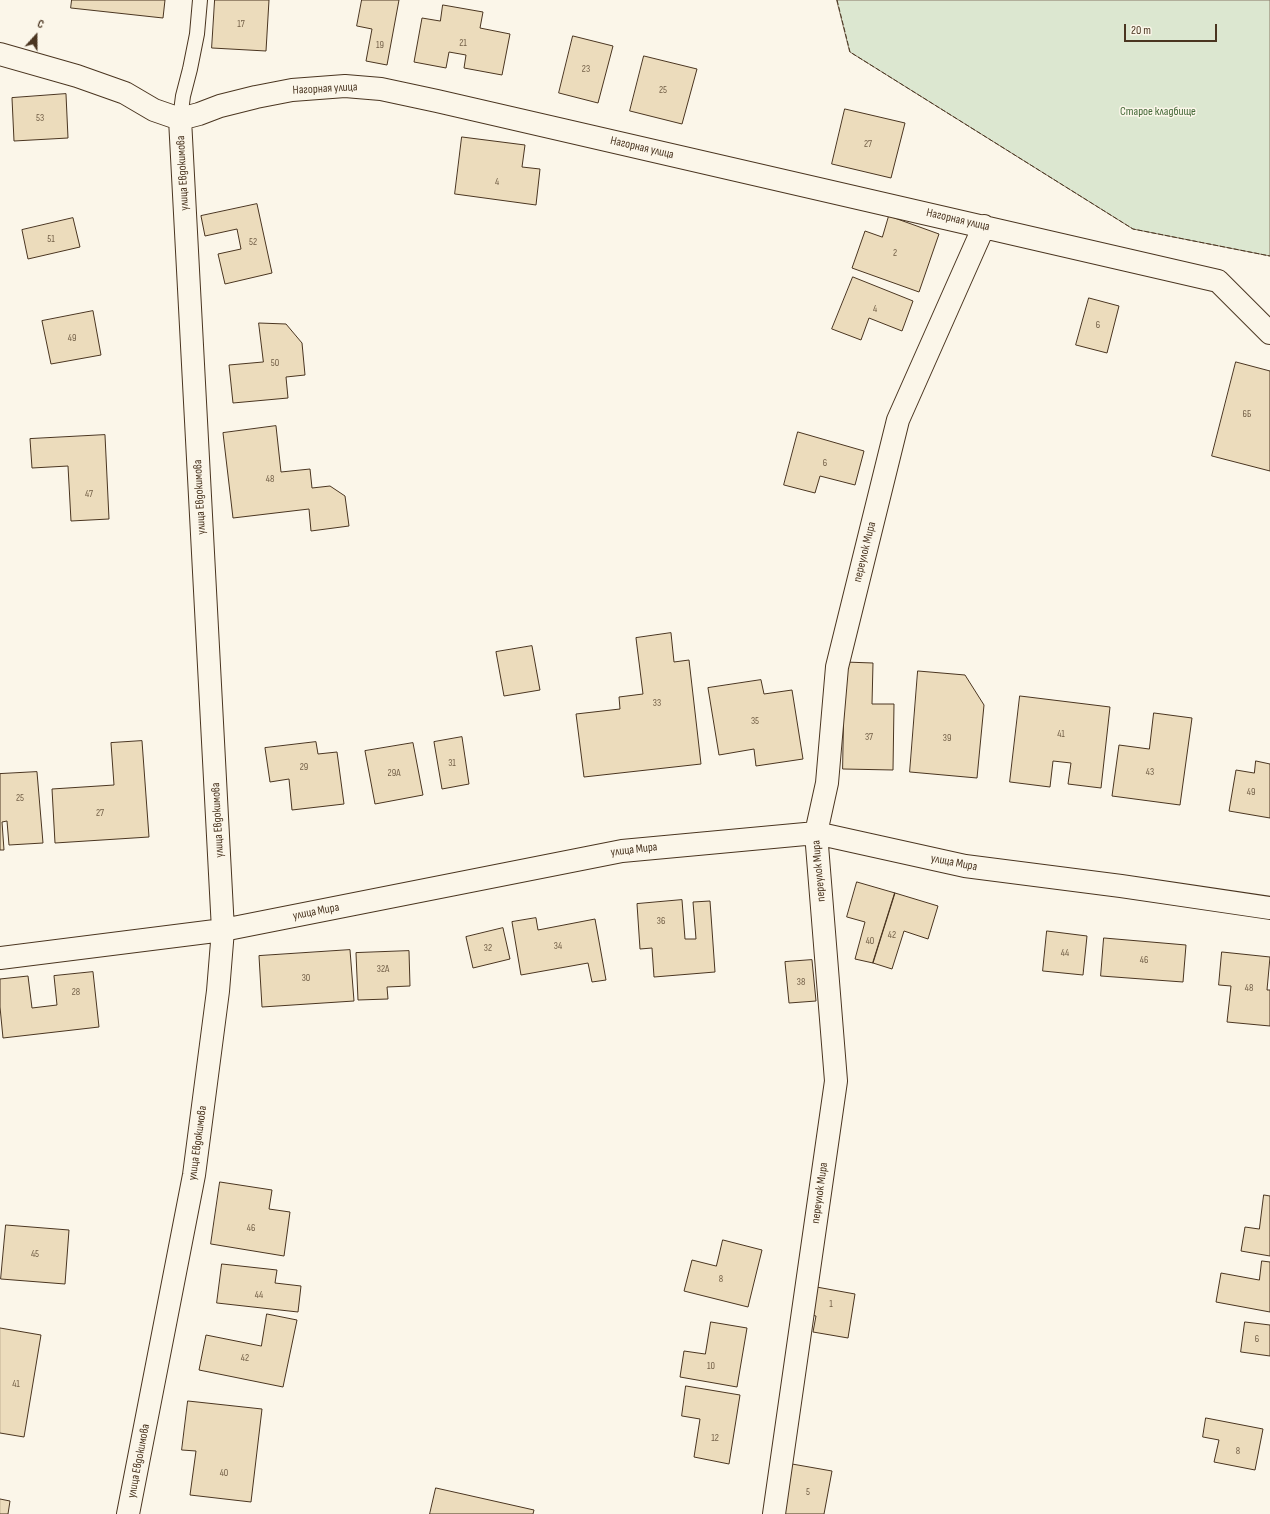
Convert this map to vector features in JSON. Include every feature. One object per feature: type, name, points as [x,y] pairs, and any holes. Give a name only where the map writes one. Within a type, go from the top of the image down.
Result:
[{"type":"street","points":[[0,54],[77,76],[125,93],[154,110],[180,119]]},
{"type":"street","name":"Нагорная улица","points":[[180,119],[228,104],[292,90],[345,86],[381,89],[984,226],[1218,281],[1270,333]]},
{"type":"street","name":"улица Евдокимова","points":[[128,1514],[194,1175],[218,991],[224,930],[180,119]]},
{"type":"street","name":"переулок Мира","points":[[774,1514],[836,1081],[816,833],[827,783],[837,667],[898,420],[984,226]]},
{"type":"street","name":"улица Мира","points":[[0,958],[224,930],[622,850],[816,833],[965,866],[1121,886],[1270,908]]},
{"type":"lane","points":[[180,119],[183,96],[197,34],[200,0]]},
{"type":"green space","name":"Старое кладбище","points":[[837,0],[1270,0],[1270,256],[1133,229],[850,52]]},
{"type":"building","points":[[72,0],[165,0],[163,18],[71,8]]},
{"type":"building","points":[[215,0],[269,0],[266,51],[212,48]]},
{"type":"building","points":[[362,0],[399,0],[387,65],[366,61],[372,29],[357,26]]},
{"type":"building","points":[[443,5],[483,12],[480,28],[510,34],[502,75],[464,68],[466,55],[449,52],[446,68],[414,62],[422,18],[440,21]]},
{"type":"building","points":[[573,36],[613,46],[598,103],[559,93]]},
{"type":"building","points":[[644,56],[697,69],[682,124],[630,111]]},
{"type":"building","points":[[66,94],[68,138],[14,141],[12,98]]},
{"type":"building","points":[[845,109],[905,123],[891,178],[832,164]]},
{"type":"building","points":[[462,137],[525,145],[522,167],[540,169],[536,205],[455,194]]},
{"type":"building","points":[[257,204],[272,273],[225,284],[218,254],[241,249],[237,229],[205,236],[201,216]]},
{"type":"building","points":[[889,216],[939,234],[919,292],[852,268],[865,231],[882,237]]},
{"type":"building","points":[[73,218],[80,247],[28,259],[22,230]]},
{"type":"building","points":[[853,277],[913,301],[902,331],[869,318],[861,340],[832,329]]},
{"type":"building","points":[[1089,298],[1119,306],[1107,353],[1076,345]]},
{"type":"building","points":[[93,311],[101,355],[51,364],[42,321]]},
{"type":"building","points":[[259,323],[286,324],[302,343],[305,375],[286,377],[288,398],[233,403],[229,365],[263,362]]},
{"type":"building","points":[[1236,362],[1270,371],[1270,471],[1212,456]]},
{"type":"building","points":[[276,426],[281,472],[310,469],[312,488],[330,486],[345,496],[349,526],[311,531],[309,509],[233,518],[223,433]]},
{"type":"building","points":[[798,432],[864,451],[855,485],[820,476],[815,493],[784,485]]},
{"type":"building","points":[[105,435],[109,519],[71,521],[68,466],[32,468],[30,439]]},
{"type":"building","points":[[671,633],[674,662],[689,660],[701,764],[584,777],[576,714],[620,709],[619,697],[643,694],[636,638]]},
{"type":"building","points":[[532,646],[540,690],[504,696],[496,652]]},
{"type":"building","points":[[845,662],[873,663],[872,704],[894,704],[893,770],[843,769]]},
{"type":"building","points":[[918,671],[965,675],[984,705],[977,778],[910,772]]},
{"type":"building","points":[[761,680],[764,694],[792,690],[803,759],[756,766],[754,749],[719,755],[708,688]]},
{"type":"building","points":[[1020,696],[1110,707],[1101,788],[1068,784],[1071,763],[1053,761],[1050,787],[1010,782]]},
{"type":"building","points":[[1154,713],[1192,718],[1180,805],[1112,796],[1119,745],[1149,749]]},
{"type":"building","points":[[462,737],[469,784],[442,789],[434,742]]},
{"type":"building","points":[[142,741],[149,837],[55,843],[52,789],[114,785],[111,743]]},
{"type":"building","points":[[316,742],[318,754],[337,752],[344,804],[292,810],[289,779],[270,782],[265,748]]},
{"type":"building","points":[[413,743],[423,795],[375,804],[365,751]]},
{"type":"building","points":[[1256,761],[1270,764],[1270,818],[1229,811],[1236,770],[1254,773]]},
{"type":"building","points":[[37,772],[43,843],[9,845],[7,821],[2,822],[4,850],[0,850],[0,774]]},
{"type":"building","points":[[857,882],[895,893],[873,963],[855,959],[865,922],[847,917]]},
{"type":"building","points":[[895,893],[938,906],[928,939],[904,931],[892,969],[873,963]]},
{"type":"building","points":[[682,900],[685,939],[696,939],[693,902],[710,901],[715,972],[654,977],[652,948],[640,949],[637,904]]},
{"type":"building","points":[[536,918],[538,930],[595,919],[606,980],[592,982],[588,963],[521,975],[512,922]]},
{"type":"building","points":[[503,928],[510,959],[473,968],[466,937]]},
{"type":"building","points":[[1047,931],[1087,936],[1083,975],[1043,971]]},
{"type":"building","points":[[1104,938],[1186,945],[1183,982],[1101,976]]},
{"type":"building","points":[[350,950],[354,1001],[262,1007],[259,956]]},
{"type":"building","points":[[409,951],[410,986],[387,987],[388,999],[358,1000],[356,953]]},
{"type":"building","points":[[1222,952],[1270,957],[1267,990],[1270,990],[1270,1026],[1227,1022],[1231,986],[1219,985]]},
{"type":"building","points":[[812,960],[816,1001],[789,1003],[785,962]]},
{"type":"building","points":[[93,972],[99,1027],[3,1038],[0,1007],[0,979],[28,976],[32,1008],[57,1005],[54,976]]},
{"type":"building","points":[[220,1182],[272,1190],[269,1209],[290,1212],[284,1256],[211,1244]]},
{"type":"building","points":[[1264,1195],[1270,1196],[1270,1256],[1241,1251],[1245,1227],[1259,1229]]},
{"type":"building","points":[[6,1225],[69,1230],[65,1284],[1,1279]]},
{"type":"building","points":[[723,1240],[762,1250],[748,1307],[684,1291],[692,1260],[716,1266]]},
{"type":"building","points":[[1262,1261],[1270,1262],[1270,1312],[1216,1302],[1221,1273],[1259,1280]]},
{"type":"building","points":[[222,1264],[277,1270],[275,1283],[301,1286],[298,1312],[217,1303]]},
{"type":"building","points":[[811,1286],[855,1294],[848,1338],[813,1332],[816,1316],[806,1314]]},
{"type":"building","points":[[267,1314],[297,1320],[283,1387],[199,1370],[206,1335],[261,1346]]},
{"type":"building","points":[[711,1322],[747,1328],[737,1387],[680,1377],[684,1351],[705,1354]]},
{"type":"building","points":[[1245,1322],[1270,1325],[1270,1356],[1241,1352]]},
{"type":"building","points":[[0,1328],[41,1335],[24,1437],[0,1433]]},
{"type":"building","points":[[686,1386],[740,1395],[729,1464],[694,1457],[700,1419],[682,1416]]},
{"type":"building","points":[[188,1401],[262,1409],[251,1502],[190,1495],[196,1451],[182,1450]]},
{"type":"building","points":[[1206,1418],[1263,1429],[1255,1470],[1214,1462],[1219,1440],[1203,1437]]},
{"type":"building","points":[[792,1464],[832,1471],[824,1514],[784,1514]]},
{"type":"building","points":[[436,1488],[534,1510],[533,1514],[430,1514]]},
{"type":"building","points":[[0,1499],[10,1501],[8,1514],[0,1514]]},
{"type":"fence","points":[[837,0],[850,52],[1133,229],[1270,256]]}]
